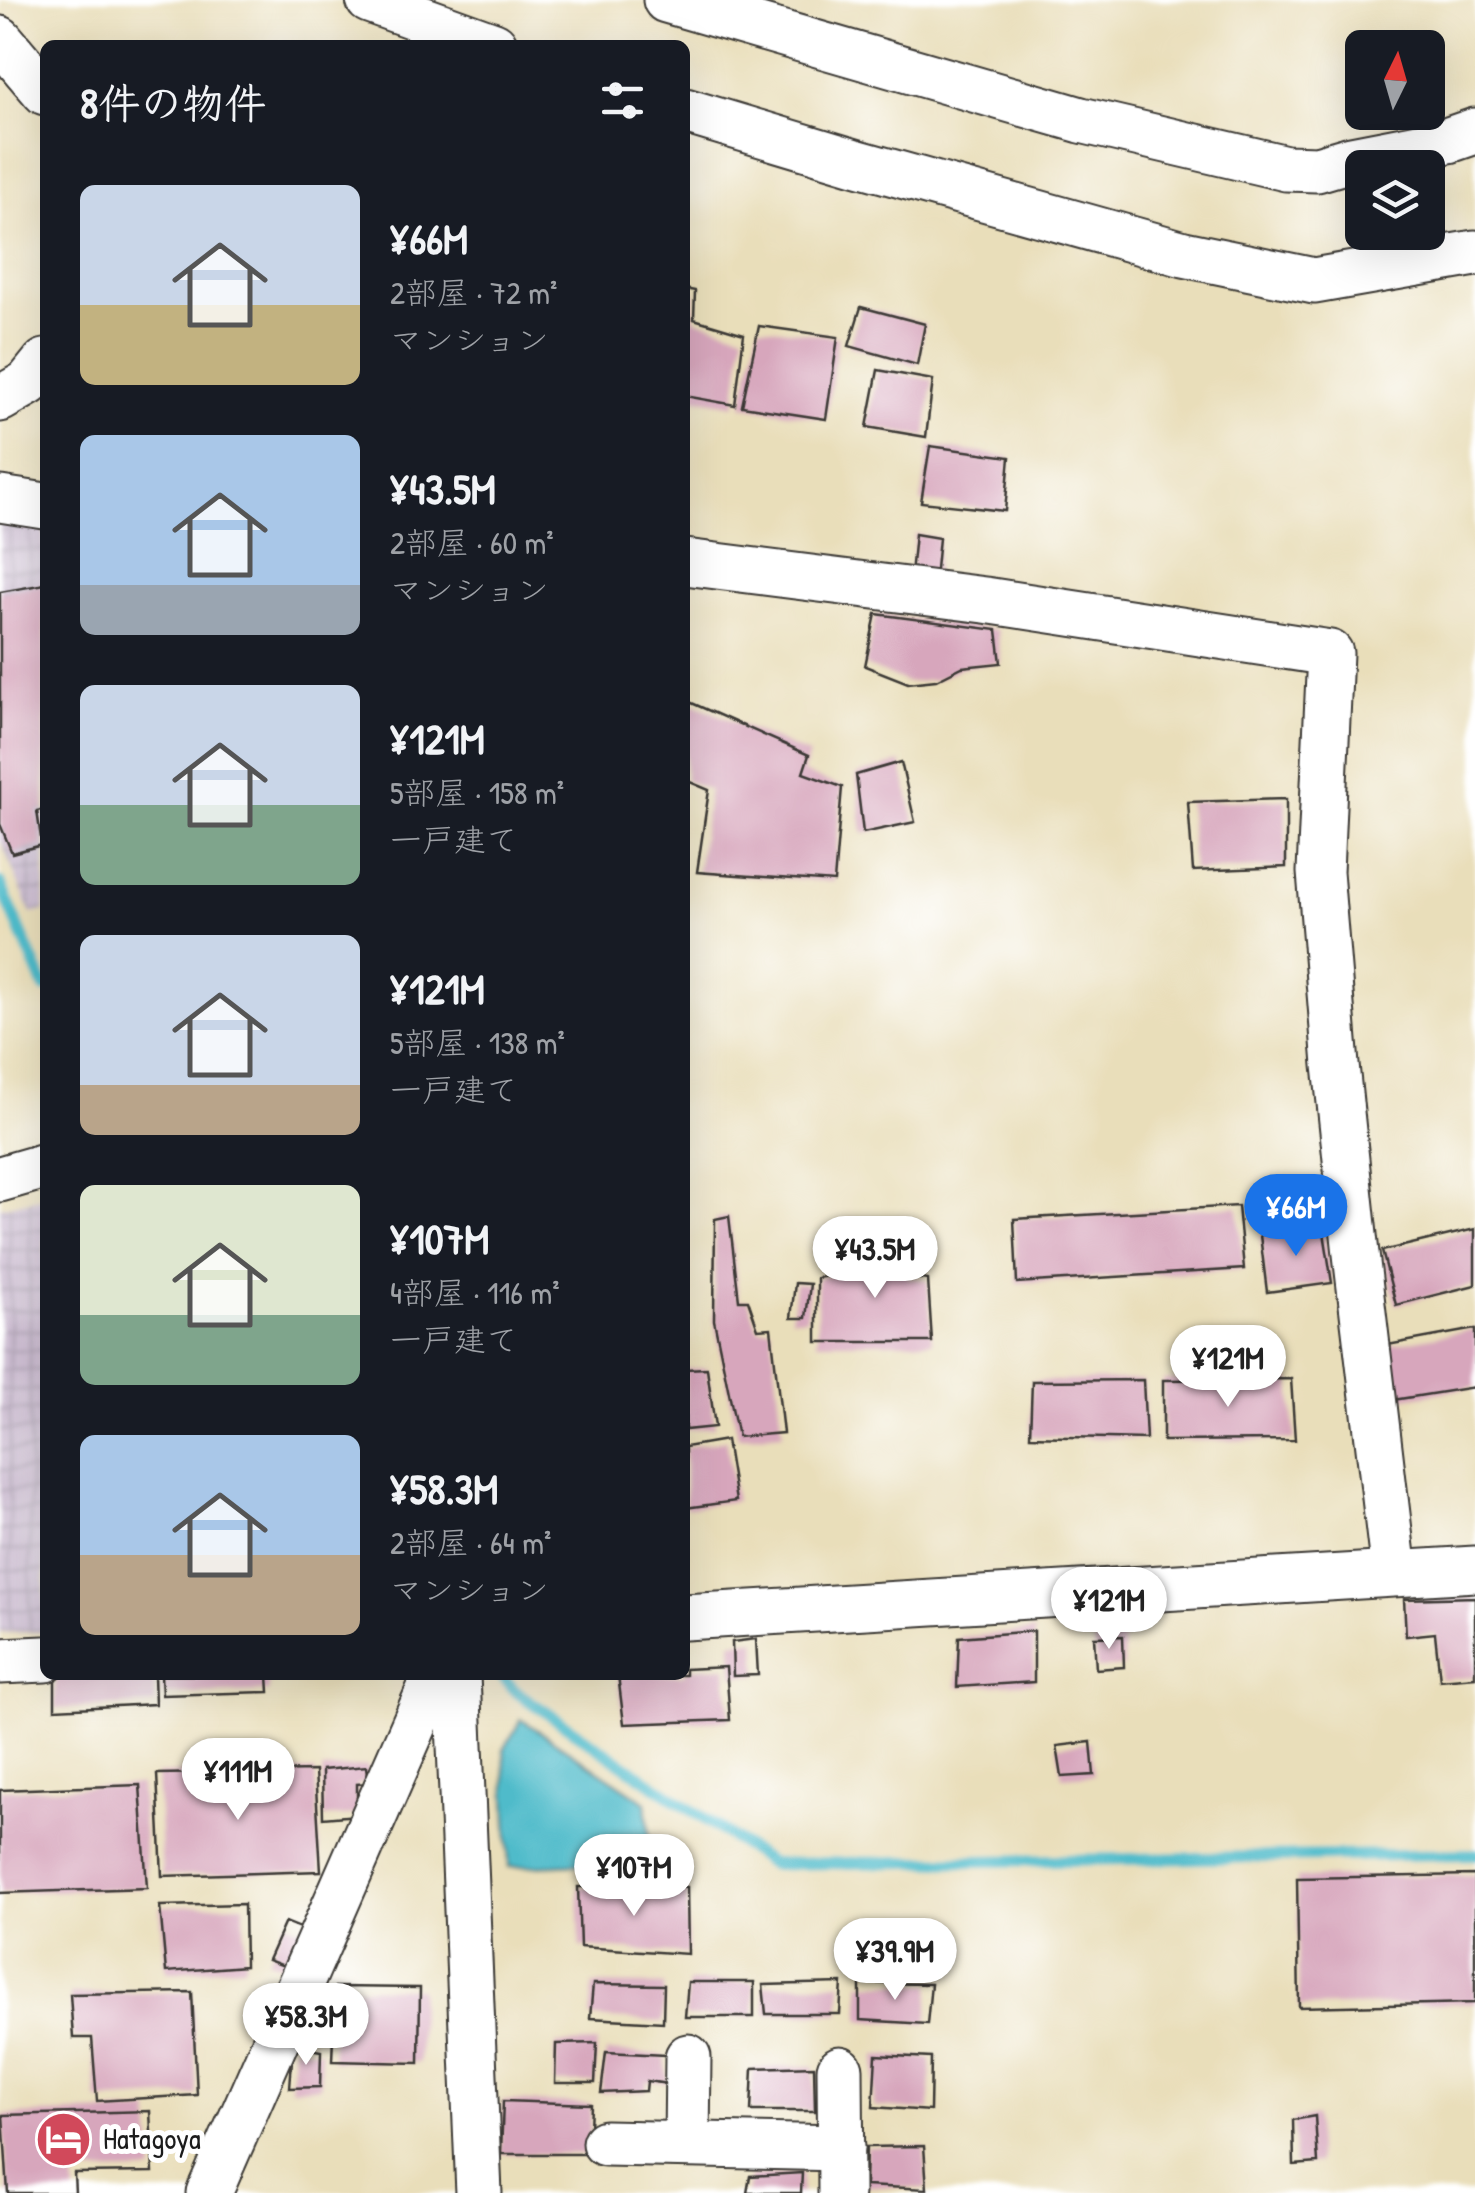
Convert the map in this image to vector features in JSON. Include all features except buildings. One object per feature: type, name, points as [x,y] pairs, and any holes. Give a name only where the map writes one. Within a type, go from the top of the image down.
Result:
[{"type":"street","points":[[369,0],[480,40]]},
{"type":"street","points":[[666,0],[1081,120],[1286,168],[1317,169],[1475,131]]},
{"type":"street","points":[[0,39],[40,86]]},
{"type":"street","points":[[690,112],[1184,254],[1314,281],[1475,254]]},
{"type":"street","points":[[0,499],[40,505]]},
{"type":"street","points":[[690,563],[984,600],[1330,653],[1320,872],[1338,1084],[1394,1573]]},
{"type":"street","points":[[0,1179],[40,1167]]},
{"type":"street","points":[[690,1617],[1475,1569]]},
{"type":"street","points":[[0,1661],[40,1658]]},
{"type":"street","points":[[209,2193],[434,1680]]},
{"type":"street","points":[[457,1680],[480,2193]]},
{"type":"street","points":[[686,2144],[688,2058]]},
{"type":"street","points":[[840,2070],[841,2193]]},
{"type":"street","points":[[605,2142],[841,2148]]},
{"type":"shaded area","points":[[0,521],[40,526],[40,912],[31,914],[0,839]]},
{"type":"shaded area","points":[[40,1198],[40,1632],[0,1633],[0,1207]]},
{"type":"water","points":[[521,1719],[646,1802],[652,1861],[509,1867],[504,1750]]},
{"type":"waterway","points":[[0,883],[40,976]]},
{"type":"waterway","points":[[505,1680],[515,1691],[771,1864],[1475,1854]]},
{"type":"place","name":"Hatagoya","points":[[64,2139]]}]
